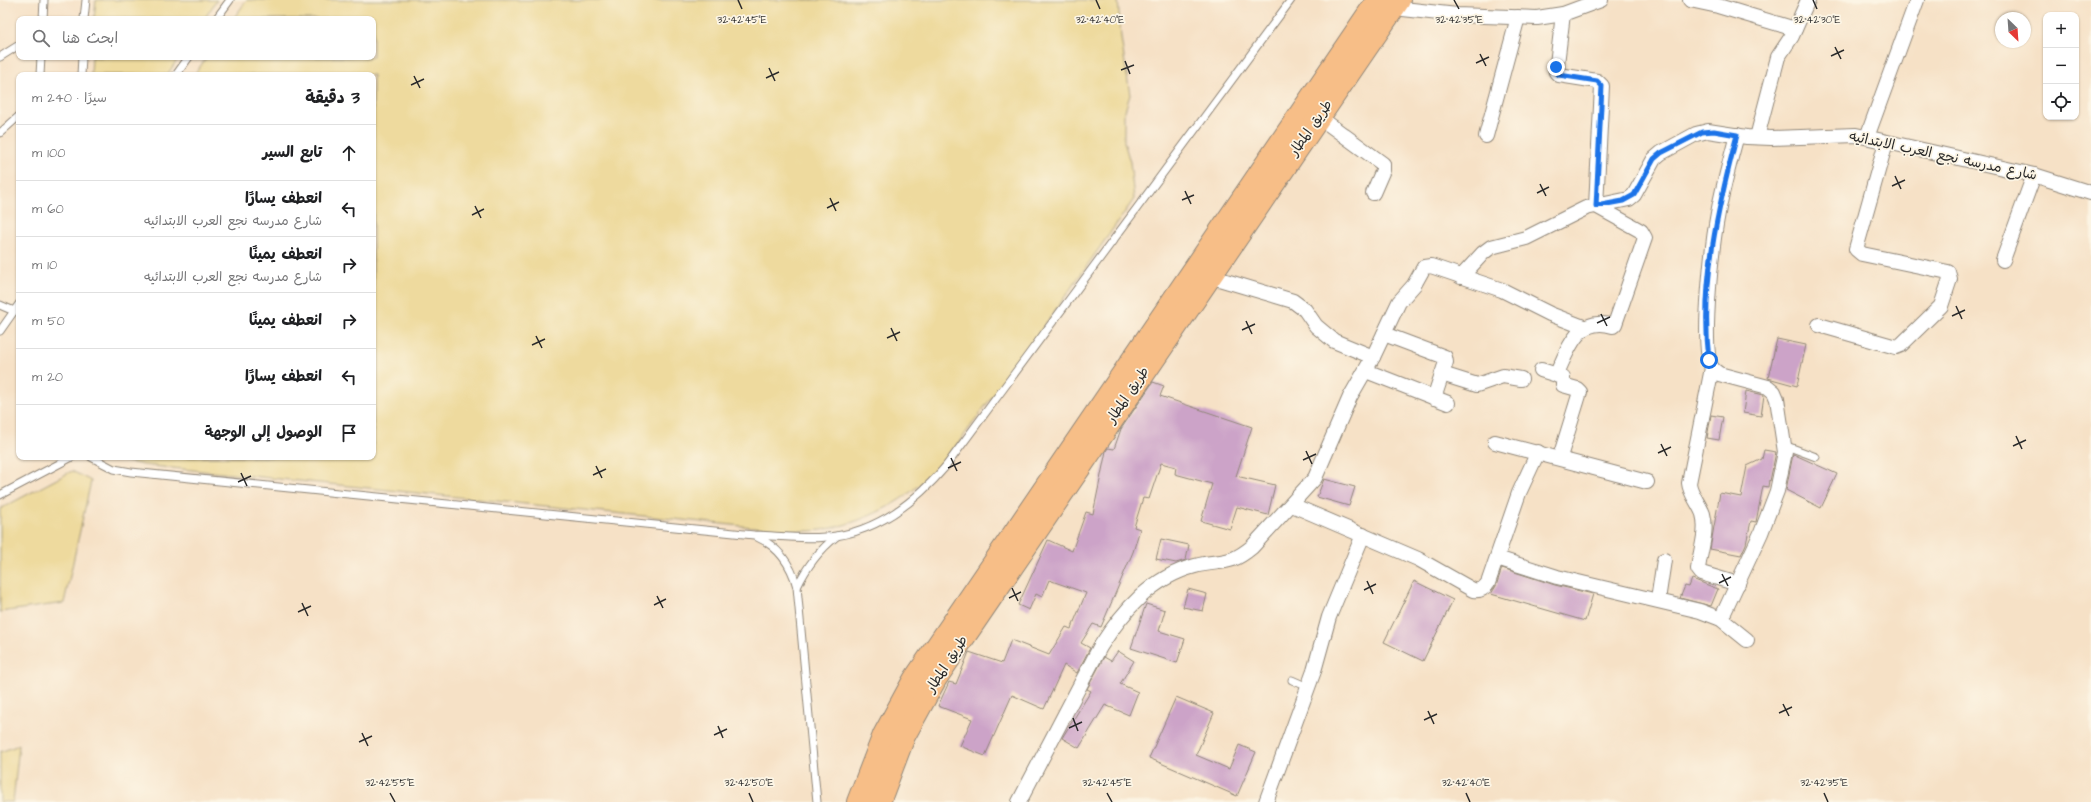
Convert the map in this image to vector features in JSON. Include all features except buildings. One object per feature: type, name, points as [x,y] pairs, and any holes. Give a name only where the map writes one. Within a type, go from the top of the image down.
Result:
[{"type":"main road","name":"طريق المطار","points":[[879,802],[904,736],[936,678],[1318,117],[1390,3]]},
{"type":"main road","name":"طريق المطار","points":[[858,802],[884,735],[914,680],[1390,3]]},
{"type":"street","points":[[1390,3],[1457,15],[1537,18],[1563,14],[1598,0]]},
{"type":"street","points":[[1690,0],[1718,6],[1795,29]]},
{"type":"street","points":[[1757,137],[1778,57],[1795,29],[1808,0]]},
{"type":"street","points":[[1867,137],[1917,0]]},
{"type":"street","points":[[1557,375],[1574,337],[1586,328],[1599,323],[1613,326],[1615,324],[1645,238],[1641,231],[1596,206],[1602,86],[1597,81],[1559,75],[1556,72],[1563,14]]},
{"type":"street","points":[[1486,136],[1518,17]]},
{"type":"street","points":[[1318,117],[1383,164],[1384,170],[1374,193]]},
{"type":"street","name":"شارع مدرسه نجع العرب الابتدائيه","points":[[1461,277],[1487,250],[1526,238],[1577,212],[1596,206],[1629,199],[1634,195],[1654,159],[1661,153],[1696,134],[1708,131],[1757,137],[1846,134],[1867,137],[2034,175],[2091,193]]},
{"type":"street","points":[[1737,135],[1718,215],[1709,285],[1707,342],[1712,368],[1689,483],[1691,492],[1703,514],[1704,523],[1698,569],[1701,573],[1738,584]]},
{"type":"street","points":[[1819,326],[1896,347],[1901,345],[1938,310],[1943,302],[1950,279],[1948,272],[1862,254],[1856,249],[1886,142]]},
{"type":"street","points":[[2003,260],[2034,175]]},
{"type":"street","points":[[1019,802],[1100,647],[1113,627],[1131,605],[1148,589],[1169,577],[1195,566],[1221,563],[1243,555],[1292,505],[1315,478],[1350,397],[1366,371],[1399,302],[1414,285],[1424,267],[1427,266],[1502,290],[1550,314],[1586,328]]},
{"type":"street","points":[[1210,276],[1293,301],[1305,310],[1316,326],[1334,340],[1373,357]]},
{"type":"street","points":[[1384,334],[1445,357],[1446,362],[1434,398]]},
{"type":"street","points":[[1712,368],[1719,374],[1768,387],[1774,392],[1777,399],[1785,452],[1777,491],[1762,533],[1721,620]]},
{"type":"street","points":[[1541,370],[1563,378],[1563,385],[1577,389],[1580,392],[1560,457]]},
{"type":"street","points":[[1366,371],[1448,403]]},
{"type":"street","points":[[1442,374],[1477,385],[1503,376],[1521,379]]},
{"type":"street","points":[[1495,442],[1560,457],[1608,473],[1648,482]]},
{"type":"street","points":[[1292,505],[1418,559],[1473,590],[1485,588],[1519,493],[1538,452]]},
{"type":"street","points":[[1266,802],[1308,687],[1329,617],[1363,535]]},
{"type":"street","points":[[1497,558],[1557,577],[1700,611],[1721,620],[1747,640]]},
{"type":"street","points":[[1658,600],[1664,560]]},
{"type":"lane","points":[[43,16],[44,0]]},
{"type":"lane","points":[[84,16],[86,0]]},
{"type":"lane","points":[[218,16],[230,0]]},
{"type":"lane","points":[[97,460],[114,469],[131,472],[754,535],[812,538],[837,536],[884,519],[907,505],[928,487],[946,466],[1292,0]]},
{"type":"lane","points":[[0,57],[16,48]]},
{"type":"lane","points":[[40,72],[41,60]]},
{"type":"lane","points":[[81,72],[82,60]]},
{"type":"lane","points":[[178,72],[187,60]]},
{"type":"lane","points":[[0,133],[16,119]]},
{"type":"lane","points":[[0,305],[14,311]]},
{"type":"lane","points":[[0,331],[16,308]]},
{"type":"lane","points":[[1784,445],[1816,457]]},
{"type":"lane","points":[[0,496],[66,460]]},
{"type":"lane","points":[[754,535],[764,540],[782,555],[794,575],[797,587],[817,802]]},
{"type":"lane","points":[[797,587],[814,558],[837,536]]},
{"type":"lane","points":[[1292,680],[1308,687]]},
{"type":"sand","points":[[96,0],[217,0],[206,16],[94,16]]},
{"type":"sand","points":[[247,0],[1118,0],[1121,38],[1130,95],[1124,114],[1124,142],[1130,162],[1134,199],[1013,369],[946,459],[917,487],[895,503],[871,515],[845,525],[810,531],[776,529],[143,465],[120,460],[376,460],[376,72],[196,72],[205,60],[376,60],[376,16],[235,16]]},
{"type":"sand","points":[[92,60],[177,60],[169,72],[91,72]]},
{"type":"sand","points":[[72,471],[91,481],[64,603],[0,612],[0,509]]},
{"type":"sand","points":[[19,745],[13,802],[0,802],[0,752]]},
{"type":"route","points":[[1556,67],[1556,72],[1559,75],[1597,81],[1602,86],[1603,93],[1596,206],[1629,199],[1634,195],[1654,159],[1661,153],[1696,134],[1714,131],[1737,135],[1724,183],[1718,215],[1709,285],[1707,342],[1709,360]]}]
